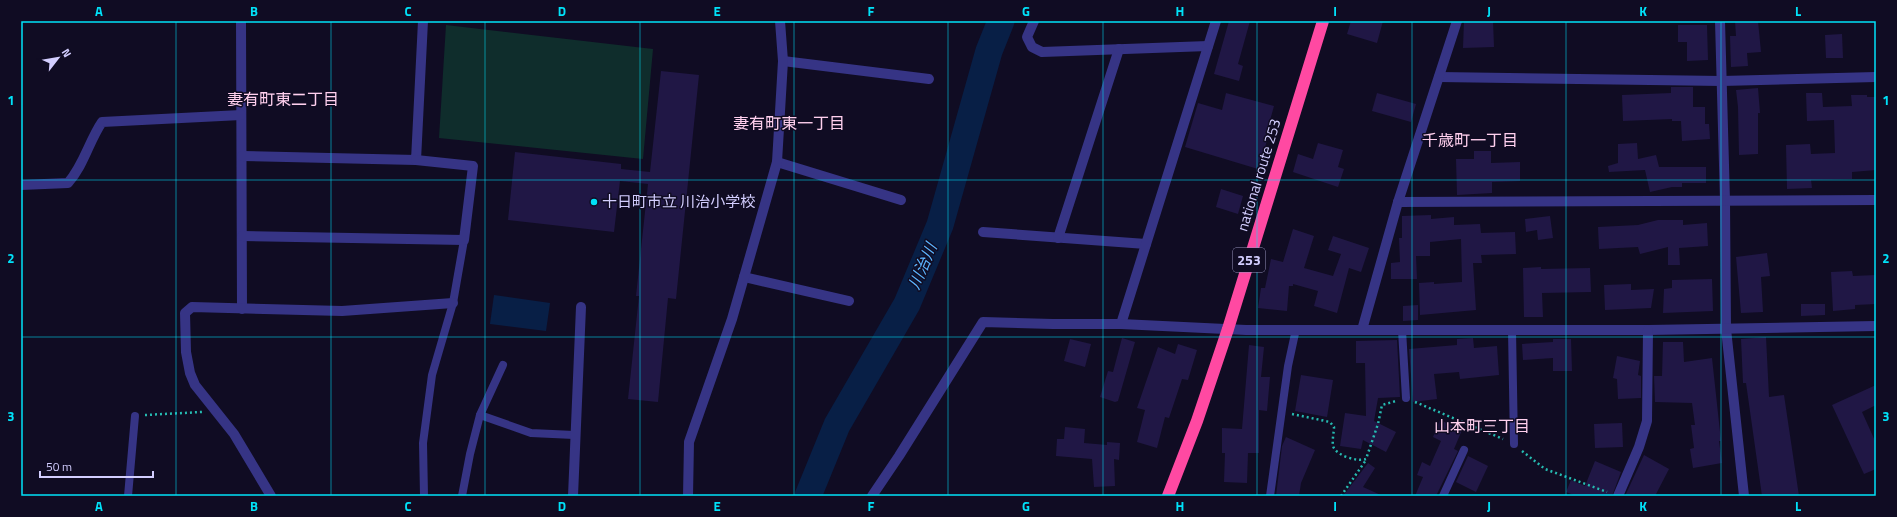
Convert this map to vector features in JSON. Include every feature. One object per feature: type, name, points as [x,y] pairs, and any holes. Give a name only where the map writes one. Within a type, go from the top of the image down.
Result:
[{"type":"highway","name":"national route 253","points":[[1168,496],[1197,421],[1228,329],[1323,21]]},
{"type":"street","points":[[241,21],[242,309]]},
{"type":"street","points":[[416,160],[423,21]]},
{"type":"street","points":[[688,496],[689,442],[732,319],[777,162],[783,61],[780,21]]},
{"type":"street","points":[[1034,21],[1027,37],[1032,47],[1042,52],[1208,46]]},
{"type":"street","points":[[1121,324],[1216,21]]},
{"type":"street","points":[[1362,330],[1398,202],[1457,21]]},
{"type":"street","points":[[1720,21],[1725,201],[1726,329],[1744,496]]},
{"type":"street","points":[[1058,238],[1119,50]]},
{"type":"street","points":[[783,61],[929,79]]},
{"type":"street","points":[[1439,77],[1722,81],[1876,77]]},
{"type":"street","points":[[21,185],[68,183],[73,176],[93,135],[102,122],[242,115]]},
{"type":"street","points":[[242,156],[416,160],[473,166],[464,240],[242,236]]},
{"type":"street","points":[[777,162],[901,200]]},
{"type":"street","points":[[1398,202],[1876,200]]},
{"type":"street","points":[[983,232],[1146,244]]},
{"type":"street","points":[[744,277],[849,301]]},
{"type":"street","points":[[271,496],[234,434],[213,410],[195,385],[190,373],[186,352],[185,313],[192,307],[342,311],[453,303]]},
{"type":"street","points":[[572,496],[580,307]]},
{"type":"street","points":[[872,496],[899,456],[983,322],[1121,324],[1228,329],[1362,330],[1648,330],[1876,326]]},
{"type":"street","points":[[1613,495],[1639,447],[1647,421],[1648,330]]},
{"type":"lane","points":[[424,496],[423,443],[432,375],[453,303],[464,240]]},
{"type":"lane","points":[[1270,496],[1288,366],[1296,329]]},
{"type":"lane","points":[[1402,330],[1406,398]]},
{"type":"lane","points":[[1512,330],[1514,444]]},
{"type":"lane","points":[[462,496],[470,454],[480,415],[503,365]]},
{"type":"lane","points":[[480,415],[531,433],[574,435]]},
{"type":"lane","points":[[128,496],[135,416]]},
{"type":"lane","points":[[1443,496],[1464,450]]},
{"type":"path","points":[[1341,496],[1366,459],[1378,424],[1382,405],[1406,398],[1514,444],[1545,469],[1613,495]]},
{"type":"path","points":[[135,416],[209,412],[213,410]]},
{"type":"path","points":[[1281,412],[1330,422],[1334,427],[1333,446],[1337,452],[1361,461],[1366,459]]},
{"type":"green space","points":[[446,25],[653,49],[643,159],[439,138]]},
{"type":"water","points":[[494,295],[550,303],[546,331],[490,324]]},
{"type":"building","points":[[1229,21],[1250,21],[1238,64],[1243,66],[1239,81],[1214,74]]},
{"type":"building","points":[[1351,21],[1383,21],[1377,43],[1347,34]]},
{"type":"building","points":[[1464,21],[1493,21],[1494,47],[1463,48]]},
{"type":"building","points":[[1735,21],[1758,21],[1761,52],[1747,53],[1748,66],[1731,67],[1730,36],[1736,36]]},
{"type":"building","points":[[1678,25],[1707,25],[1708,60],[1687,61],[1687,42],[1678,42]]},
{"type":"building","points":[[1842,34],[1843,58],[1826,58],[1825,35]]},
{"type":"building","points":[[661,71],[699,75],[676,299],[668,298],[658,402],[628,399],[639,296],[636,296],[648,184],[620,181],[614,232],[508,220],[515,152],[621,164],[621,169],[650,172]]},
{"type":"building","points":[[1671,87],[1693,87],[1693,107],[1705,107],[1705,124],[1709,124],[1710,139],[1682,141],[1681,121],[1672,121],[1672,119],[1623,121],[1622,95],[1671,93]]},
{"type":"building","points":[[1758,88],[1760,113],[1758,113],[1758,154],[1739,155],[1738,107],[1736,90]]},
{"type":"building","points":[[1226,93],[1274,106],[1269,124],[1272,125],[1258,169],[1185,147],[1198,103],[1222,110]]},
{"type":"building","points":[[1377,93],[1416,104],[1411,122],[1372,111]]},
{"type":"building","points":[[1806,93],[1822,93],[1823,107],[1852,106],[1851,95],[1867,95],[1867,97],[1876,97],[1876,170],[1852,172],[1852,179],[1811,180],[1812,188],[1787,189],[1786,145],[1810,144],[1811,154],[1835,153],[1834,120],[1807,121]]},
{"type":"building","points":[[1318,143],[1343,150],[1338,167],[1344,169],[1338,187],[1293,172],[1298,154],[1313,159]]},
{"type":"building","points":[[1637,143],[1638,159],[1656,155],[1659,167],[1706,167],[1706,183],[1682,183],[1682,187],[1672,187],[1650,192],[1645,170],[1609,172],[1608,166],[1618,163],[1618,144]]},
{"type":"building","points":[[1474,151],[1491,151],[1491,163],[1520,162],[1520,181],[1492,182],[1492,193],[1457,195],[1456,159],[1474,159]]},
{"type":"building","points":[[1221,189],[1243,196],[1238,214],[1216,207]]},
{"type":"building","points":[[1431,215],[1431,219],[1454,217],[1454,225],[1480,224],[1481,233],[1515,232],[1516,254],[1481,255],[1482,263],[1473,263],[1476,310],[1420,315],[1419,283],[1434,282],[1434,284],[1462,282],[1461,239],[1430,242],[1430,256],[1416,256],[1417,279],[1391,279],[1391,263],[1400,262],[1399,238],[1402,238],[1402,216]]},
{"type":"building","points":[[1550,216],[1553,238],[1538,240],[1537,230],[1526,232],[1525,219]]},
{"type":"building","points":[[1658,220],[1683,220],[1683,225],[1707,223],[1708,246],[1679,248],[1680,265],[1668,265],[1668,247],[1640,254],[1638,247],[1599,249],[1598,227],[1638,225]]},
{"type":"building","points":[[1293,229],[1314,236],[1304,268],[1333,276],[1341,254],[1328,250],[1333,236],[1369,248],[1361,272],[1349,268],[1337,313],[1314,306],[1318,291],[1293,284],[1293,286],[1289,286],[1287,311],[1258,308],[1261,288],[1265,288],[1271,259],[1283,262]]},
{"type":"building","points":[[1767,253],[1770,276],[1761,277],[1763,312],[1741,313],[1736,257]]},
{"type":"building","points":[[1541,267],[1541,269],[1590,268],[1591,292],[1542,293],[1543,317],[1524,317],[1523,268]]},
{"type":"building","points":[[1852,271],[1853,276],[1876,275],[1876,304],[1855,305],[1855,309],[1833,311],[1831,272]]},
{"type":"building","points":[[1712,279],[1713,311],[1663,313],[1664,289],[1672,288],[1672,280]]},
{"type":"building","points":[[1631,284],[1631,290],[1654,289],[1651,308],[1605,310],[1604,285]]},
{"type":"building","points":[[1801,304],[1825,304],[1825,315],[1801,316]]},
{"type":"building","points":[[1418,305],[1418,320],[1403,321],[1403,306]]},
{"type":"building","points":[[1766,337],[1769,397],[1784,395],[1799,496],[1762,496],[1746,383],[1743,383],[1741,339]]},
{"type":"building","points":[[1122,338],[1135,342],[1118,401],[1115,402],[1100,397],[1108,371],[1113,372]]},
{"type":"building","points":[[1473,338],[1474,348],[1497,346],[1499,375],[1460,379],[1459,372],[1434,374],[1437,399],[1413,402],[1409,349],[1457,345],[1457,339]]},
{"type":"building","points":[[1070,339],[1091,344],[1085,367],[1064,361]]},
{"type":"building","points":[[1553,339],[1571,339],[1572,371],[1553,371],[1553,358],[1523,360],[1522,344],[1553,342]]},
{"type":"building","points":[[1397,340],[1400,397],[1378,398],[1374,421],[1396,432],[1386,452],[1363,440],[1361,449],[1340,446],[1345,413],[1366,416],[1365,363],[1356,363],[1356,341]]},
{"type":"building","points":[[1663,342],[1683,342],[1684,362],[1712,358],[1722,463],[1693,468],[1690,449],[1694,448],[1691,425],[1695,425],[1692,403],[1655,402],[1654,376],[1662,376]]},
{"type":"building","points":[[1178,344],[1197,350],[1188,380],[1182,379],[1169,418],[1165,417],[1157,448],[1137,442],[1145,410],[1137,408],[1158,347],[1175,354]]},
{"type":"building","points":[[1249,345],[1264,347],[1261,377],[1270,377],[1267,411],[1259,410],[1259,453],[1248,453],[1247,483],[1224,482],[1225,453],[1222,453],[1222,428],[1242,429]]},
{"type":"building","points":[[1617,356],[1640,361],[1638,375],[1641,376],[1641,398],[1618,399],[1617,379],[1613,378]]},
{"type":"building","points":[[1301,375],[1333,380],[1327,417],[1295,411]]},
{"type":"building","points":[[1876,385],[1876,405],[1862,412],[1876,443],[1876,469],[1864,474],[1832,405]]},
{"type":"building","points":[[1440,420],[1462,430],[1454,449],[1458,451],[1436,496],[1415,496],[1423,477],[1417,475],[1422,462],[1430,466],[1441,441],[1433,437]]},
{"type":"building","points":[[1622,423],[1623,447],[1595,448],[1594,424]]},
{"type":"building","points":[[1065,427],[1085,429],[1084,443],[1107,445],[1107,442],[1120,443],[1119,460],[1114,459],[1115,486],[1094,487],[1092,459],[1056,456],[1057,439],[1064,439]]},
{"type":"building","points":[[1286,437],[1315,450],[1301,483],[1299,496],[1276,496],[1282,446]]},
{"type":"building","points":[[1644,455],[1669,469],[1655,496],[1625,496]]},
{"type":"building","points":[[1468,456],[1488,466],[1476,492],[1456,482]]},
{"type":"building","points":[[1595,461],[1621,472],[1612,496],[1576,496],[1566,492],[1571,480],[1585,486]]},
{"type":"building","points":[[1368,463],[1375,468],[1363,487],[1383,496],[1343,496]]},
{"type":"waterway","name":"川治川","points":[[808,496],[837,425],[907,304],[940,225],[989,51],[1001,21]]},
{"type":"place","name":"十日町市立 川治小学校","points":[[594,202]]},
{"type":"district","name":"妻有町東二丁目","points":[[283,99]]},
{"type":"district","name":"妻有町東一丁目","points":[[789,123]]},
{"type":"district","name":"千歳町一丁目","points":[[1470,140]]},
{"type":"district","name":"山本町三丁目","points":[[1482,426]]}]
